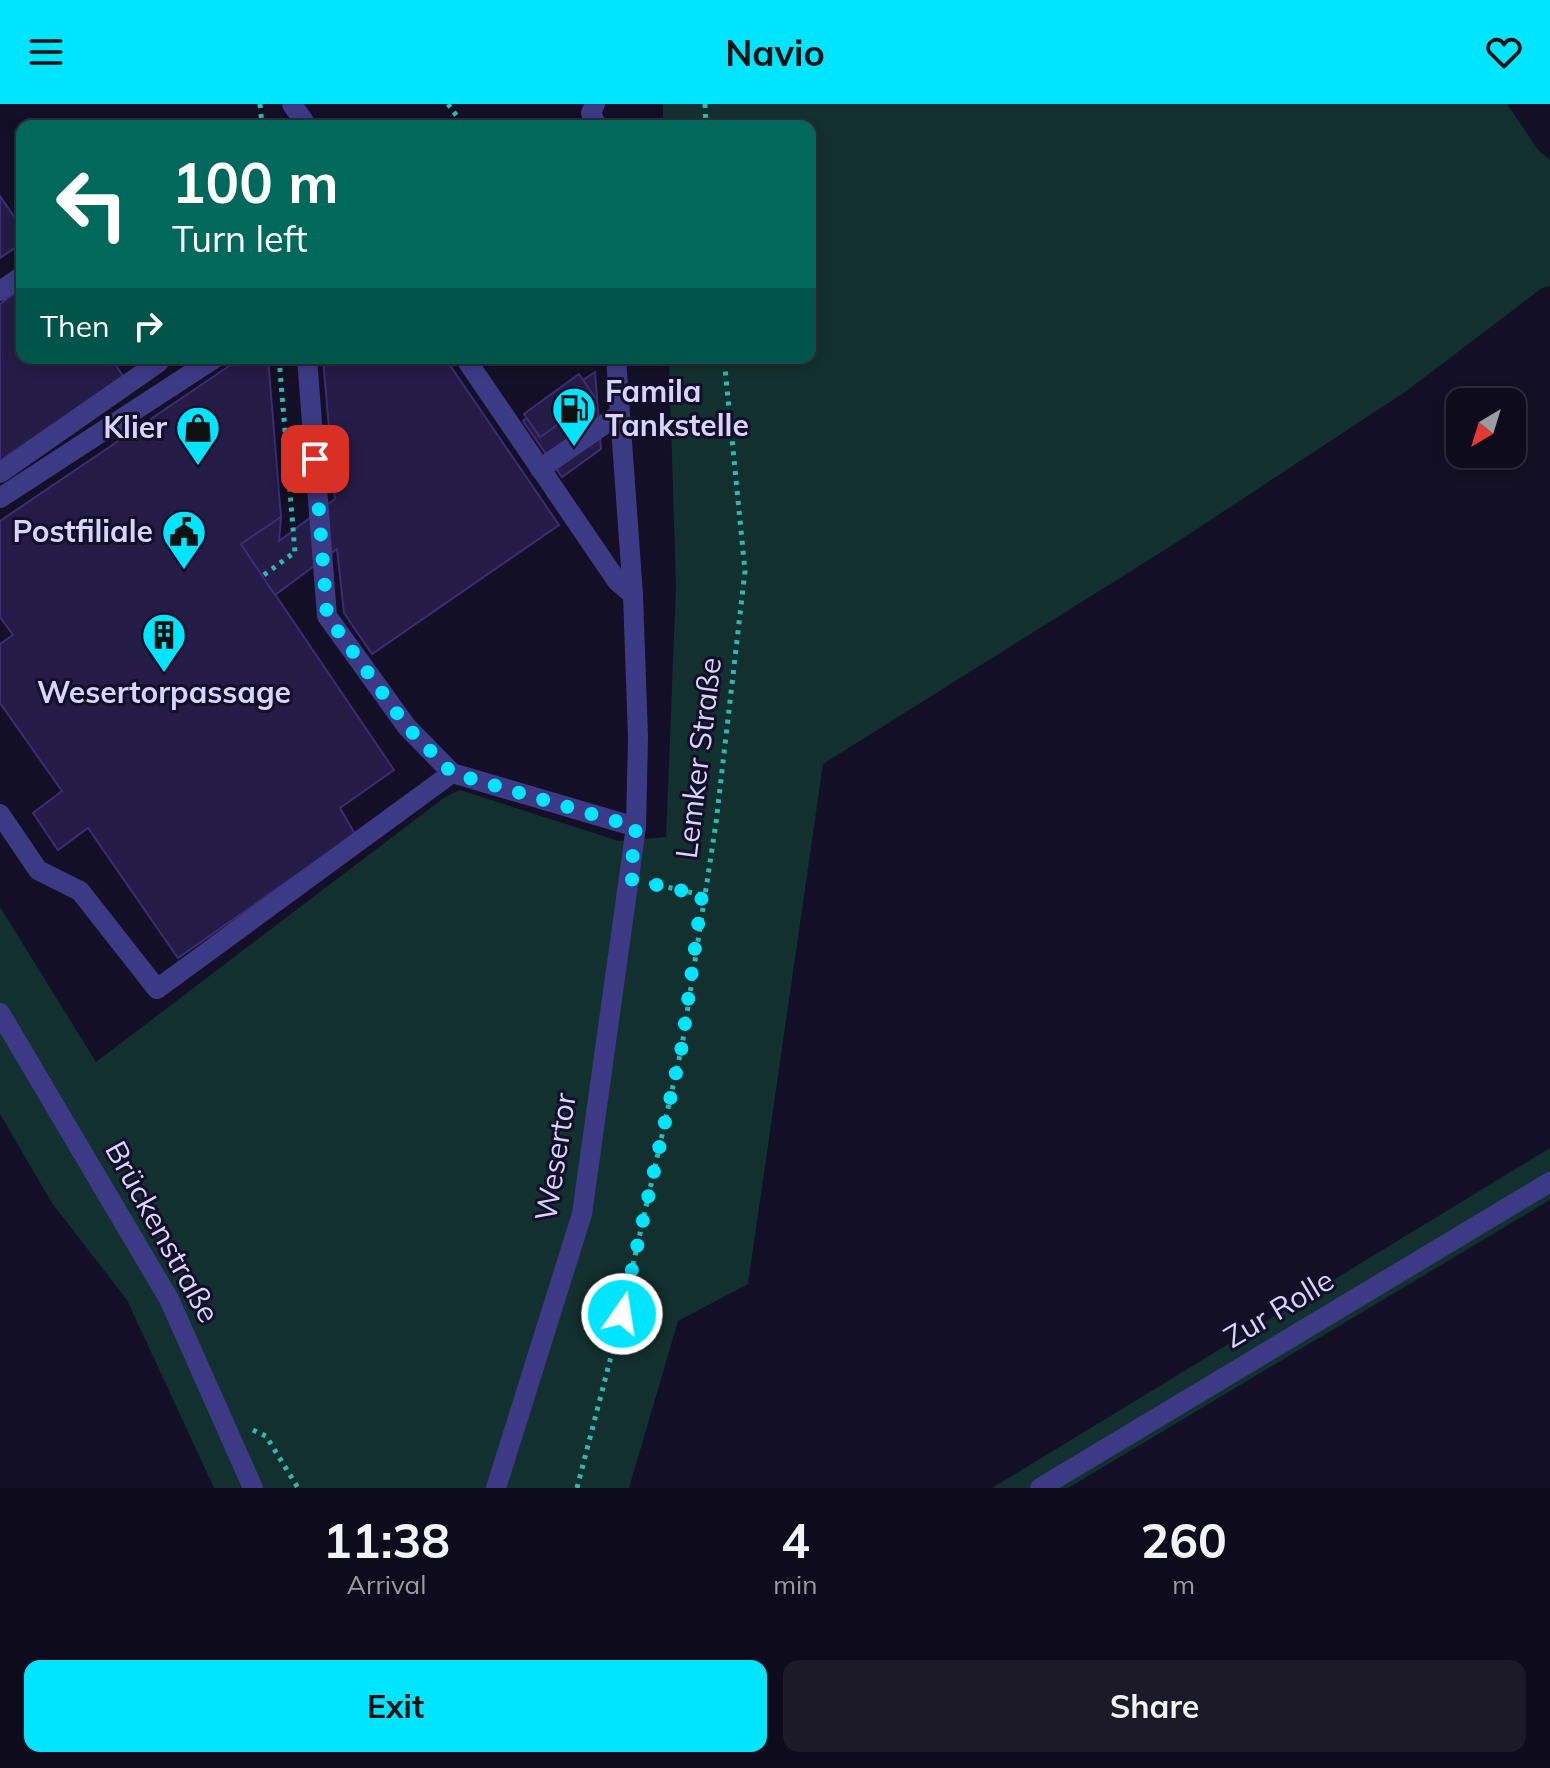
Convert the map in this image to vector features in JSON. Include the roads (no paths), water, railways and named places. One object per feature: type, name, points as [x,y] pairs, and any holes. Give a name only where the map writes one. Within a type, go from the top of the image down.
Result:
[{"type":"street","points":[[0,473],[156,364]]},
{"type":"street","points":[[0,498],[206,364]]},
{"type":"street","points":[[307,364],[327,616],[407,727],[452,773],[636,827]]},
{"type":"street","points":[[469,364],[617,581],[633,595]]},
{"type":"street","name":"Wesertor","points":[[496,1488],[582,1214],[636,827],[638,737],[633,595],[616,364]]},
{"type":"street","points":[[540,469],[618,415]]},
{"type":"street","points":[[0,814],[38,870],[80,891],[157,989],[452,773]]},
{"type":"street","name":"Brückenstraße","points":[[0,1013],[162,1286],[224,1417],[253,1488]]},
{"type":"street","name":"Zur Rolle","points":[[1040,1488],[1550,1182]]},
{"type":"place","name":"Famila Tankstelle","points":[[574,448]]},
{"type":"place","name":"Klier","points":[[198,467]]},
{"type":"place","name":"Postfiliale","points":[[184,571]]},
{"type":"place","name":"Wesertorpassage","points":[[164,674]]}]
